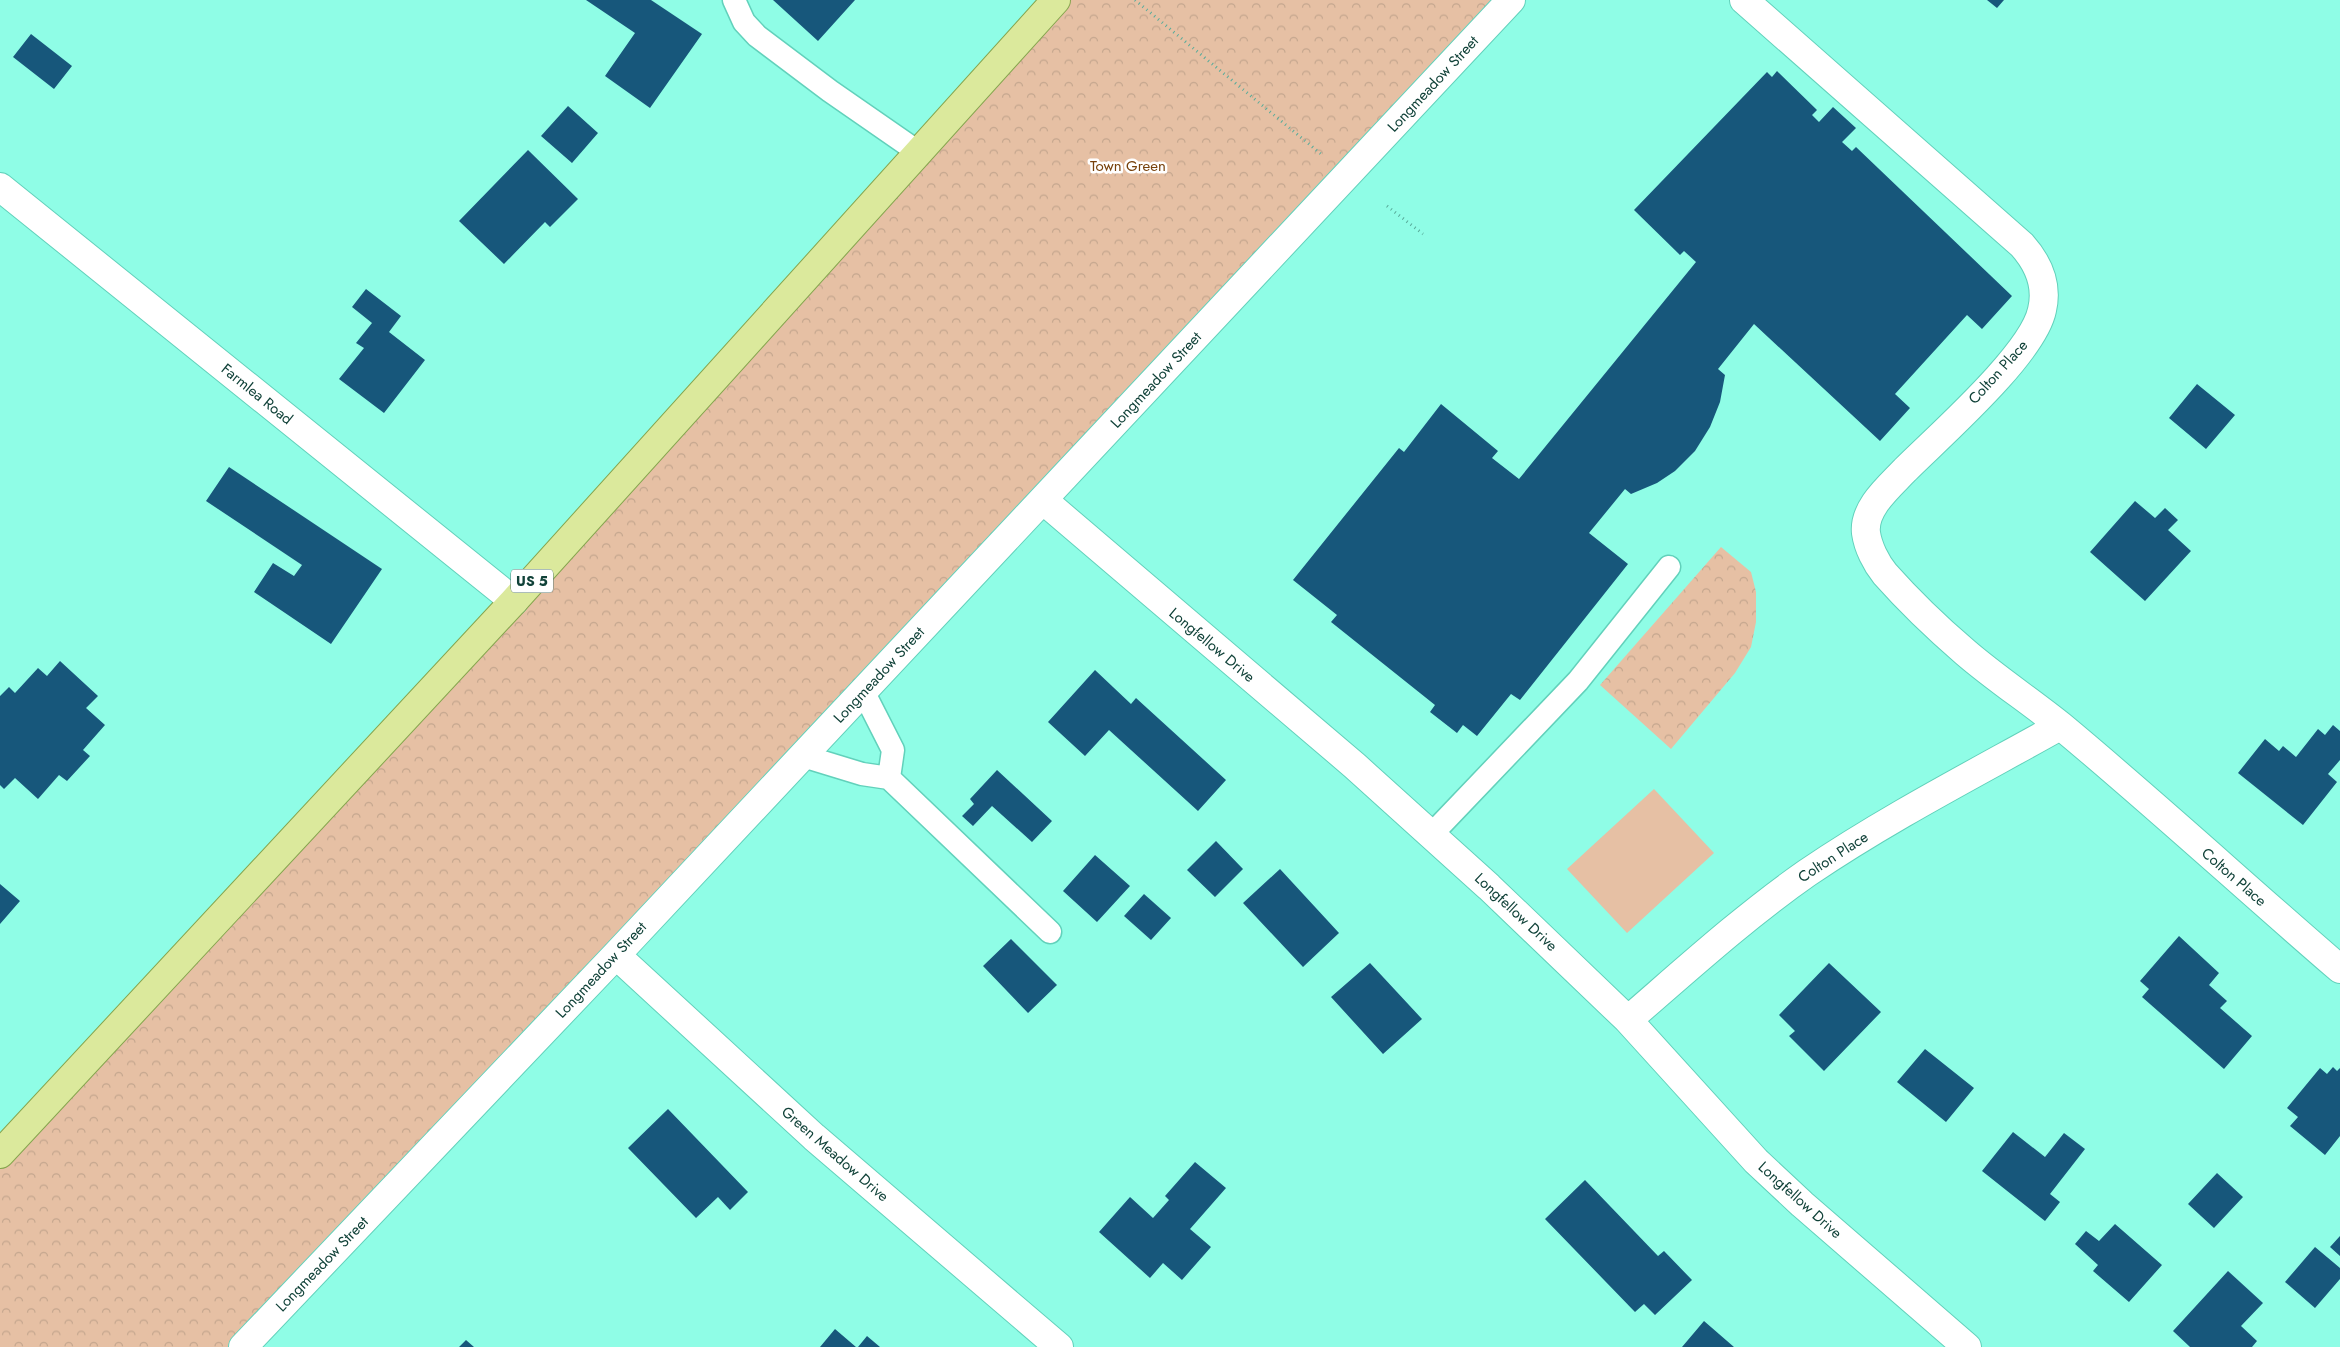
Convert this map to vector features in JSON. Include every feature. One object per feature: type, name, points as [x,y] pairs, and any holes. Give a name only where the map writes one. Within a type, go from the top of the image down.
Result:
[{"type":"main road","name":"US 5","points":[[0,1154],[514,600],[1056,0]]},
{"type":"street","name":"Longmeadow Street","points":[[243,1347],[616,955],[1512,0]]},
{"type":"street","name":"Colton Place","points":[[1744,0],[2022,245],[2034,261],[2043,287],[2044,299],[2040,318],[2032,334],[2012,363],[1890,486],[1870,514],[1866,532],[1870,548],[1882,571],[1965,652],[2060,726],[2340,970]]},
{"type":"street","name":"Farmlea Road","points":[[0,187],[514,600]]},
{"type":"street","name":"Longfellow Drive","points":[[1043,500],[1355,766],[1496,893],[1628,1020],[1756,1160],[1802,1204],[1967,1347]]},
{"type":"street","name":"Colton Place","points":[[1628,1020],[1735,928],[1807,873],[1879,827],[2060,726]]},
{"type":"street","name":"Green Meadow Drive","points":[[616,955],[814,1137],[1059,1347]]},
{"type":"lane","points":[[734,0],[744,22],[757,36],[830,91],[918,152]]},
{"type":"lane","points":[[1431,835],[1578,681],[1669,567]]},
{"type":"lane","points":[[864,691],[893,750],[889,778]]},
{"type":"lane","points":[[803,756],[862,774],[889,778],[1050,932]]},
{"type":"path","points":[[1135,0],[1324,156]]},
{"type":"path","points":[[1387,206],[1423,234]]},
{"type":"green space","name":"Town Green","points":[[1056,0],[1511,0],[243,1347],[0,1347],[0,1154]]},
{"type":"green space","points":[[1721,547],[1751,572],[1756,592],[1756,622],[1751,647],[1735,673],[1671,749],[1600,685]]},
{"type":"green space","points":[[1654,789],[1714,853],[1627,933],[1567,869]]},
{"type":"building","points":[[586,0],[651,0],[702,34],[650,108],[605,76],[635,33]]},
{"type":"building","points":[[773,0],[855,0],[818,41]]},
{"type":"building","points":[[1987,0],[2004,0],[1997,8]]},
{"type":"building","points":[[31,34],[72,66],[54,89],[13,57]]},
{"type":"building","points":[[1777,71],[1817,110],[1812,115],[1819,122],[1833,107],[1856,128],[1842,142],[1852,151],[1856,147],[2012,296],[1982,329],[1967,315],[1895,394],[1910,408],[1880,441],[1754,324],[1718,369],[1725,375],[1720,402],[1710,427],[1695,451],[1675,471],[1657,483],[1631,494],[1625,489],[1589,533],[1628,564],[1520,700],[1511,694],[1477,736],[1463,725],[1457,733],[1430,712],[1435,705],[1331,622],[1337,615],[1293,580],[1399,448],[1404,452],[1441,404],[1498,451],[1492,458],[1519,479],[1696,262],[1684,251],[1680,255],[1634,210],[1767,72],[1772,77]]},
{"type":"building","points":[[568,106],[598,133],[572,163],[541,136]]},
{"type":"building","points":[[528,150],[578,199],[550,227],[545,222],[504,264],[459,221]]},
{"type":"building","points":[[366,289],[401,316],[389,332],[425,360],[384,413],[339,379],[364,348],[356,343],[372,323],[352,307]]},
{"type":"building","points":[[2197,384],[2235,415],[2206,449],[2169,418]]},
{"type":"building","points":[[229,467],[382,569],[331,644],[254,592],[273,563],[294,576],[302,565],[206,501]]},
{"type":"building","points":[[2135,501],[2155,518],[2165,508],[2178,520],[2168,530],[2191,551],[2145,601],[2090,552]]},
{"type":"building","points":[[60,661],[98,696],[86,708],[105,725],[83,750],[90,756],[67,781],[59,775],[38,799],[15,778],[4,789],[0,785],[0,696],[9,687],[15,693],[38,668],[47,676]]},
{"type":"building","points":[[1095,670],[1131,704],[1136,698],[1226,780],[1198,811],[1109,730],[1085,756],[1048,722]]},
{"type":"building","points":[[2333,725],[2340,731],[2340,760],[2328,774],[2337,782],[2303,825],[2238,773],[2265,739],[2279,751],[2283,746],[2296,757],[2318,729],[2325,735]]},
{"type":"building","points":[[997,770],[1052,821],[1032,842],[992,806],[973,826],[962,816],[974,804],[970,799]]},
{"type":"building","points":[[1216,841],[1243,869],[1215,897],[1187,870]]},
{"type":"building","points":[[1095,855],[1130,886],[1097,922],[1063,891]]},
{"type":"building","points":[[1280,869],[1339,933],[1303,967],[1243,903]]},
{"type":"building","points":[[0,884],[20,901],[0,924]]},
{"type":"building","points":[[1144,894],[1171,918],[1151,940],[1124,916]]},
{"type":"building","points":[[2179,936],[2219,973],[2209,985],[2227,1001],[2220,1008],[2252,1036],[2224,1069],[2142,997],[2149,989],[2140,981]]},
{"type":"building","points":[[1011,939],[1057,985],[1028,1013],[983,966]]},
{"type":"building","points":[[1370,963],[1422,1019],[1383,1054],[1331,997]]},
{"type":"building","points":[[1829,963],[1881,1012],[1824,1071],[1789,1036],[1795,1031],[1779,1015]]},
{"type":"building","points":[[1925,1049],[1974,1088],[1946,1122],[1897,1082]]},
{"type":"building","points":[[2333,1067],[2337,1071],[2340,1068],[2340,1136],[2325,1155],[2290,1126],[2298,1117],[2287,1108],[2320,1068],[2327,1074]]},
{"type":"building","points":[[668,1109],[748,1192],[730,1210],[718,1197],[696,1218],[628,1148]]},
{"type":"building","points":[[2013,1132],[2045,1157],[2064,1133],[2085,1149],[2050,1194],[2060,1202],[2045,1221],[1982,1171]]},
{"type":"building","points":[[1195,1162],[1226,1188],[1190,1229],[1211,1247],[1182,1280],[1163,1263],[1150,1278],[1099,1232],[1130,1197],[1153,1218],[1169,1200],[1165,1196]]},
{"type":"building","points":[[2217,1173],[2243,1197],[2214,1228],[2188,1204]]},
{"type":"building","points":[[1585,1180],[1658,1256],[1664,1251],[1692,1280],[1655,1315],[1644,1304],[1635,1312],[1545,1219]]},
{"type":"building","points":[[2115,1224],[2162,1265],[2129,1302],[2093,1271],[2098,1265],[2075,1244],[2086,1231],[2099,1241]]},
{"type":"building","points":[[2340,1236],[2340,1256],[2330,1247]]},
{"type":"building","points":[[2315,1247],[2340,1268],[2340,1279],[2315,1308],[2285,1282]]},
{"type":"building","points":[[2228,1271],[2263,1303],[2241,1326],[2257,1341],[2252,1347],[2190,1347],[2173,1331]]},
{"type":"building","points":[[1704,1321],[1734,1347],[1682,1347]]},
{"type":"building","points":[[835,1329],[856,1347],[820,1347]]},
{"type":"building","points":[[867,1336],[880,1347],[858,1347]]},
{"type":"building","points":[[466,1340],[474,1347],[459,1347]]}]
